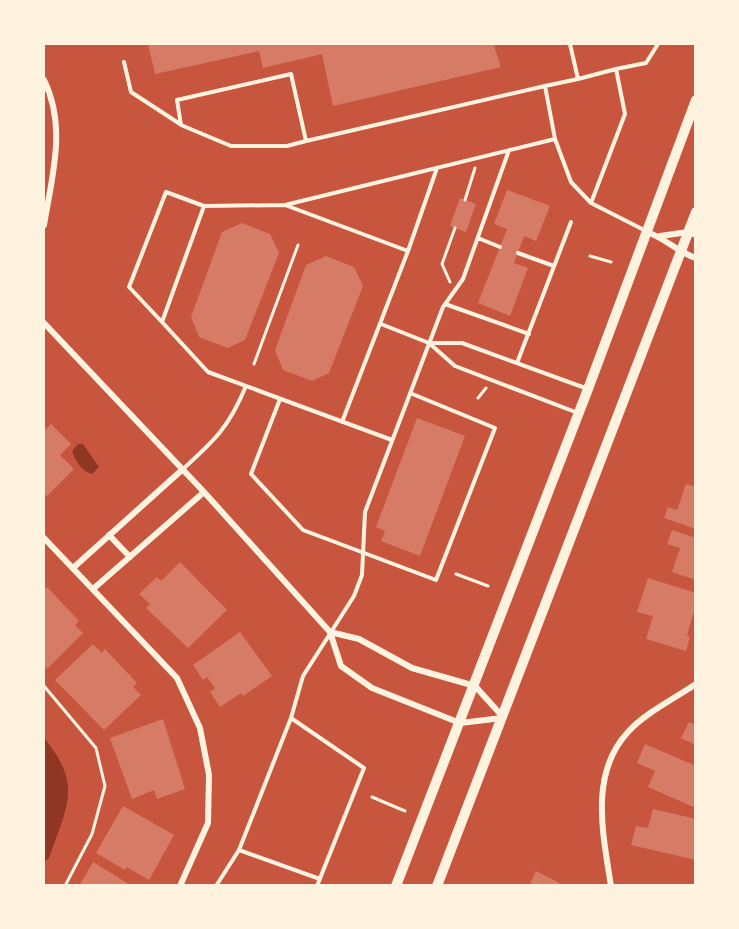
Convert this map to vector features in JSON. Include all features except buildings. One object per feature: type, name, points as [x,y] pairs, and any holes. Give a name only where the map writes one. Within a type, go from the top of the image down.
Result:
[{"type":"street","points":[[44,80],[52,98],[58,147],[44,225]]},
{"type":"street","points":[[396,885],[475,686],[696,100]]},
{"type":"street","points":[[437,885],[680,253],[692,234],[696,212]]},
{"type":"street","points":[[646,232],[660,236],[692,234]]},
{"type":"street","points":[[660,236],[680,253],[696,258]]},
{"type":"street","points":[[44,323],[183,469],[330,632],[341,666],[372,688],[460,723],[503,718]]},
{"type":"street","points":[[73,568],[183,469]]},
{"type":"street","points":[[93,590],[204,492]]},
{"type":"street","points":[[109,535],[130,557]]},
{"type":"street","points":[[44,538],[177,678],[200,728],[210,775],[208,824],[180,885]]},
{"type":"street","points":[[330,632],[359,639],[412,668],[475,686],[503,718]]},
{"type":"street","points":[[611,885],[601,791],[609,761],[629,730],[696,684]]},
{"type":"lane","points":[[570,44],[578,79]]},
{"type":"lane","points":[[124,62],[131,92],[181,125],[231,146],[287,146],[646,63],[658,44]]},
{"type":"lane","points":[[591,203],[625,114],[616,69]]},
{"type":"lane","points":[[181,125],[177,100],[291,74],[306,141]]},
{"type":"lane","points":[[545,86],[555,138],[571,182],[591,203],[646,232]]},
{"type":"lane","points":[[392,440],[208,372],[129,286],[166,192],[204,206],[285,205],[555,138]]},
{"type":"lane","points":[[216,885],[239,850],[291,718],[303,676],[354,596],[362,576],[365,512],[445,304],[463,279],[509,150]]},
{"type":"lane","points":[[342,422],[381,324],[437,168]]},
{"type":"lane","points":[[285,205],[408,251]]},
{"type":"lane","points":[[162,322],[204,206]]},
{"type":"lane","points":[[518,363],[571,222]]},
{"type":"lane","points":[[478,238],[500,247]]},
{"type":"lane","points":[[518,253],[554,266]]},
{"type":"lane","points":[[445,304],[529,334]]},
{"type":"lane","points":[[381,324],[429,343],[455,366],[578,413]]},
{"type":"lane","points":[[429,343],[462,343],[588,389]]},
{"type":"lane","points":[[183,469],[225,429],[246,386]]},
{"type":"lane","points":[[280,399],[252,474],[303,530],[436,580],[495,428],[410,393]]},
{"type":"lane","points":[[291,718],[364,768],[317,885]]},
{"type":"lane","points":[[239,850],[320,879]]},
{"type":"path","points":[[465,200],[479,157]]},
{"type":"path","points":[[454,292],[442,264],[455,228]]},
{"type":"path","points":[[254,364],[298,245]]},
{"type":"path","points":[[590,256],[611,262]]},
{"type":"path","points":[[478,398],[487,386]]},
{"type":"path","points":[[456,574],[488,586]]},
{"type":"path","points":[[44,686],[96,748],[105,786],[92,834],[64,885]]},
{"type":"path","points":[[372,797],[405,811]]},
{"type":"shaded area","points":[[78,444],[83,444],[99,467],[92,474],[82,468],[75,458],[72,451]]},
{"type":"shaded area","points":[[44,738],[64,769],[68,796],[66,810],[49,858],[44,862]]}]
